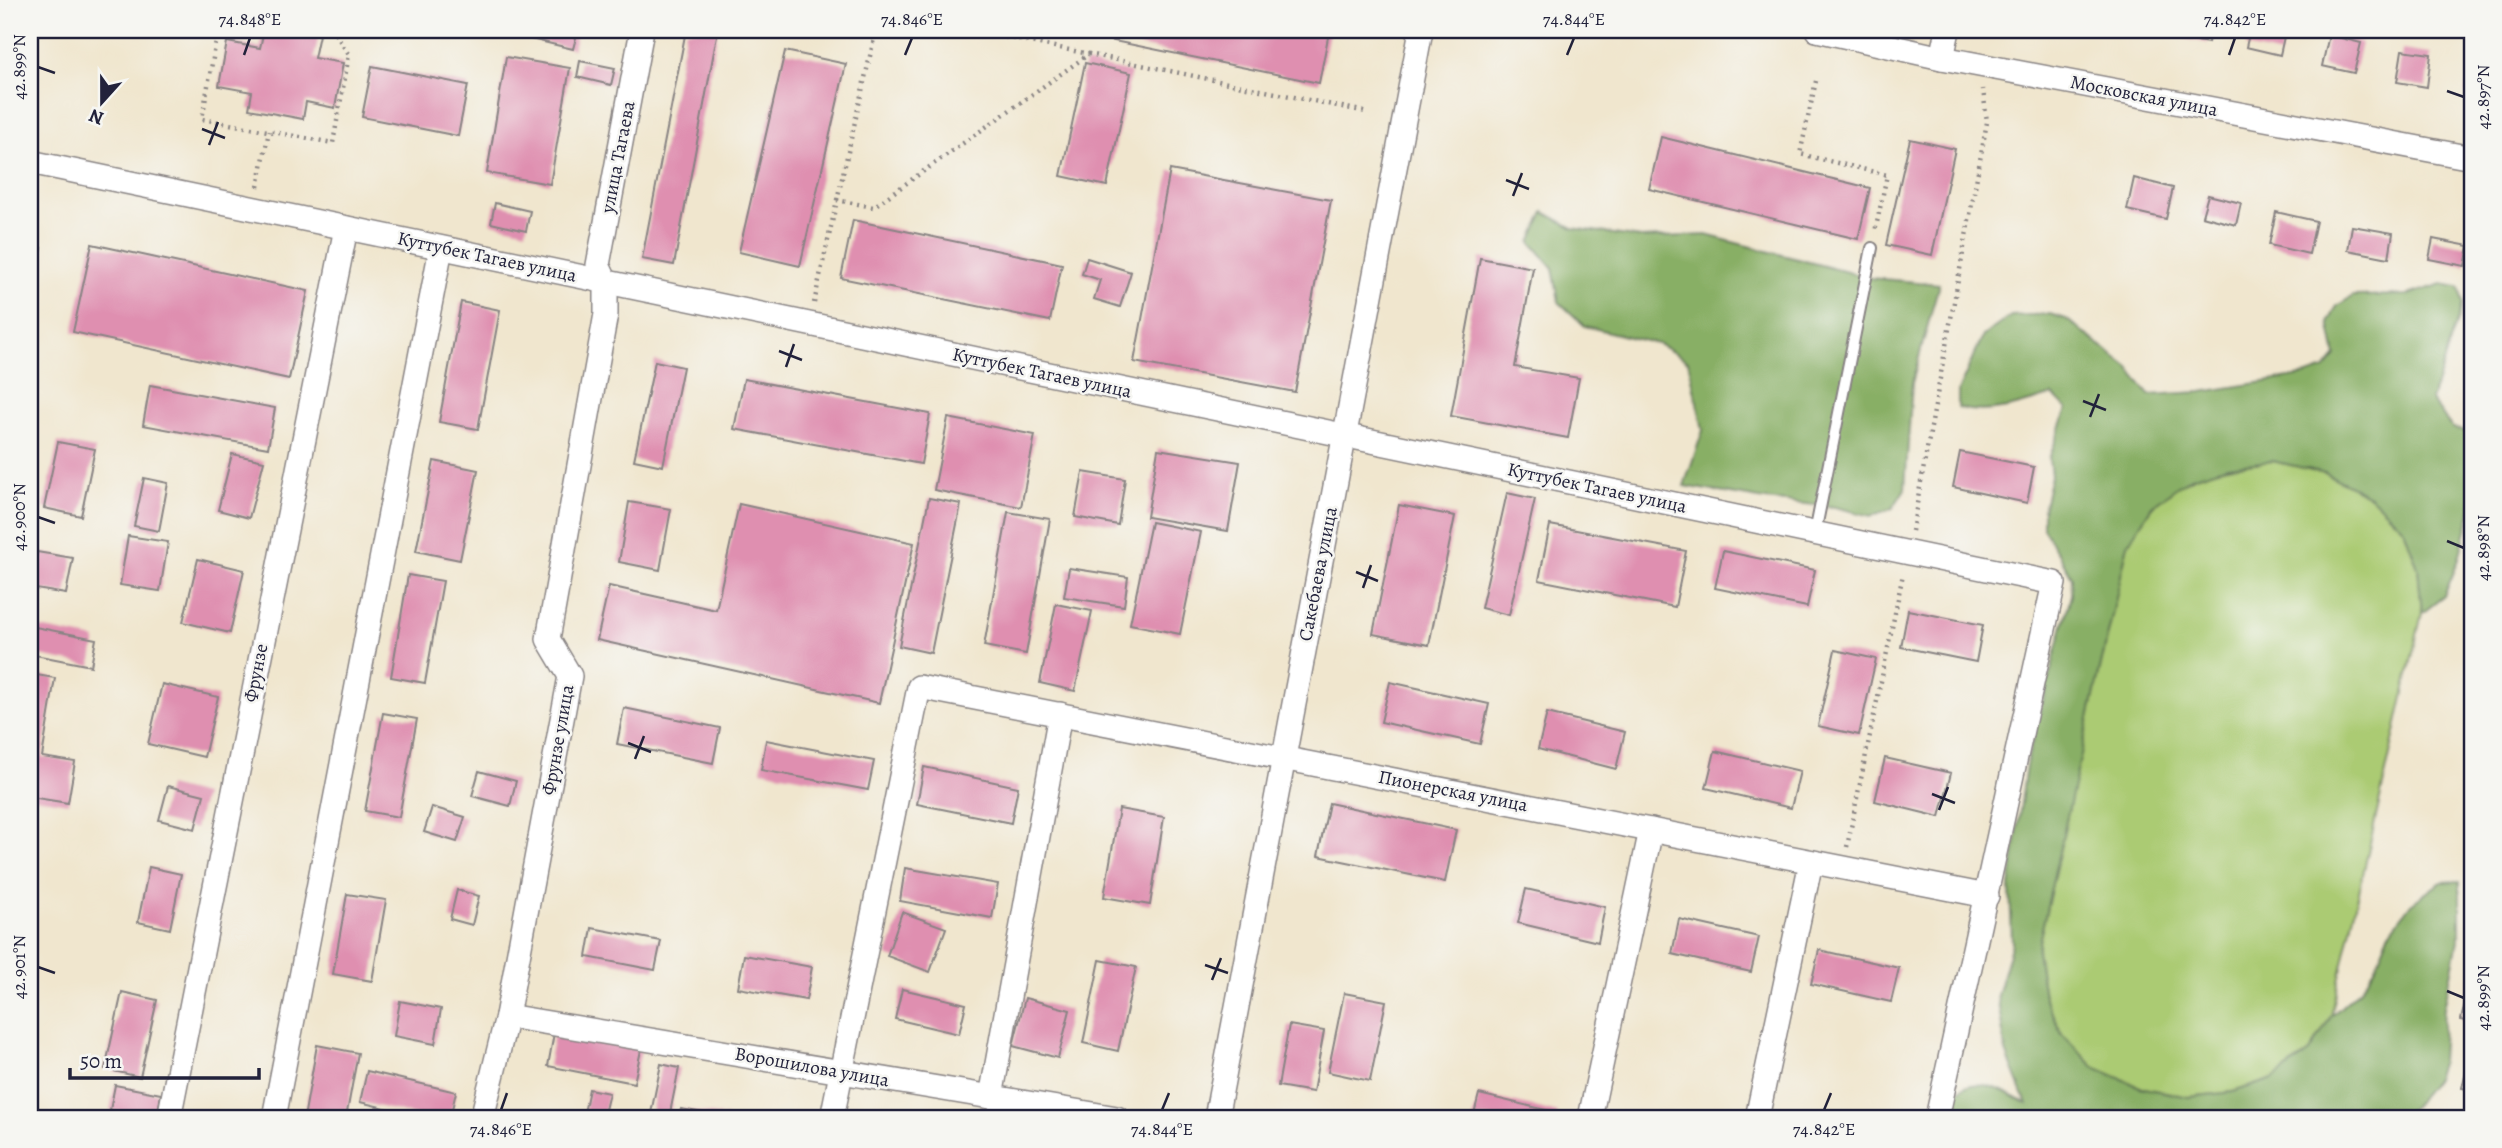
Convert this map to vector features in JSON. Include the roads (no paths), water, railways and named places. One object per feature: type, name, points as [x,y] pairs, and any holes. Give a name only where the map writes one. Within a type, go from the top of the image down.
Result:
[{"type":"street","name":"улица Тагаева","points":[[606,282],[598,265],[642,30]]},
{"type":"street","name":"Сакебаева улица","points":[[1216,1118],[1421,30]]},
{"type":"street","name":"Московская улица","points":[[1817,30],[1942,58],[2472,158]]},
{"type":"street","points":[[1942,58],[1948,30]]},
{"type":"street","name":"Куттубек Тагаев улица","points":[[30,162],[2054,583],[1987,896]]},
{"type":"street","name":"Фрунзе","points":[[169,1118],[346,228]]},
{"type":"street","points":[[274,1118],[441,248]]},
{"type":"street","name":"Фрунзе улица","points":[[482,1118],[506,1016],[570,676],[548,639],[606,314],[606,282]]},
{"type":"street","name":"Пионерская улица","points":[[841,1072],[919,687],[1987,896]]},
{"type":"street","points":[[991,1097],[1060,714]]},
{"type":"street","points":[[1590,1118],[1651,830]]},
{"type":"street","points":[[1757,1118],[1811,862]]},
{"type":"street","points":[[1937,1118],[1987,896]]},
{"type":"street","name":"Ворошилова улица","points":[[506,1016],[1117,1118]]},
{"type":"street","points":[[832,1118],[841,1072]]},
{"type":"lane","points":[[1814,533],[1872,247]]}]
